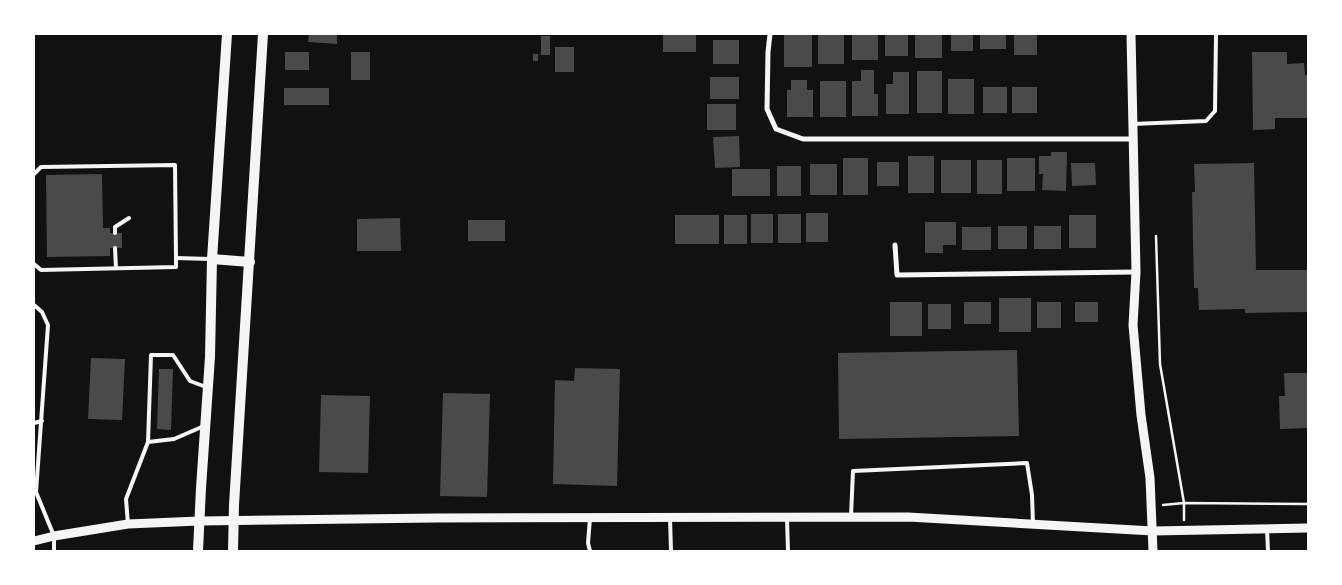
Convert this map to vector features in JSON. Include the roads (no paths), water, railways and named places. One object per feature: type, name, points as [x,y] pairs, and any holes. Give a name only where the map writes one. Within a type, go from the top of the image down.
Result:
[{"type":"main road","points":[[198,551],[210,357],[212,259],[227,34]]},
{"type":"main road","points":[[233,551],[263,34]]},
{"type":"main road","points":[[212,259],[250,262]]},
{"type":"street","points":[[770,34],[767,110],[776,129],[803,139],[1133,139]]},
{"type":"street","points":[[1131,34],[1136,272],[1133,325],[1141,415],[1150,478],[1153,551]]},
{"type":"street","points":[[895,245],[896,275],[1136,272]]},
{"type":"street","points":[[34,542],[54,536],[128,524],[199,521],[418,518],[908,517],[1153,531],[1308,528]]},
{"type":"lane","points":[[1132,124],[1206,121],[1215,111],[1216,34]]},
{"type":"lane","points":[[34,174],[41,167],[175,165],[176,267],[41,270],[34,264]]},
{"type":"lane","points":[[115,233],[116,227],[129,218]]},
{"type":"lane","points":[[116,248],[116,268]]},
{"type":"lane","points":[[176,258],[196,257],[212,259]]},
{"type":"lane","points":[[34,305],[42,312],[48,325],[36,492],[54,536],[54,551]]},
{"type":"lane","points":[[128,524],[126,499],[148,442],[150,355],[173,355],[190,381],[208,388]]},
{"type":"lane","points":[[34,423],[42,421]]},
{"type":"lane","points":[[148,442],[174,439],[205,426]]},
{"type":"lane","points":[[851,518],[853,471],[1027,463],[1032,495],[1033,524]]},
{"type":"lane","points":[[590,518],[588,543],[590,551]]},
{"type":"lane","points":[[670,518],[670,551]]},
{"type":"lane","points":[[788,518],[788,551]]},
{"type":"lane","points":[[1267,529],[1268,551]]}]
